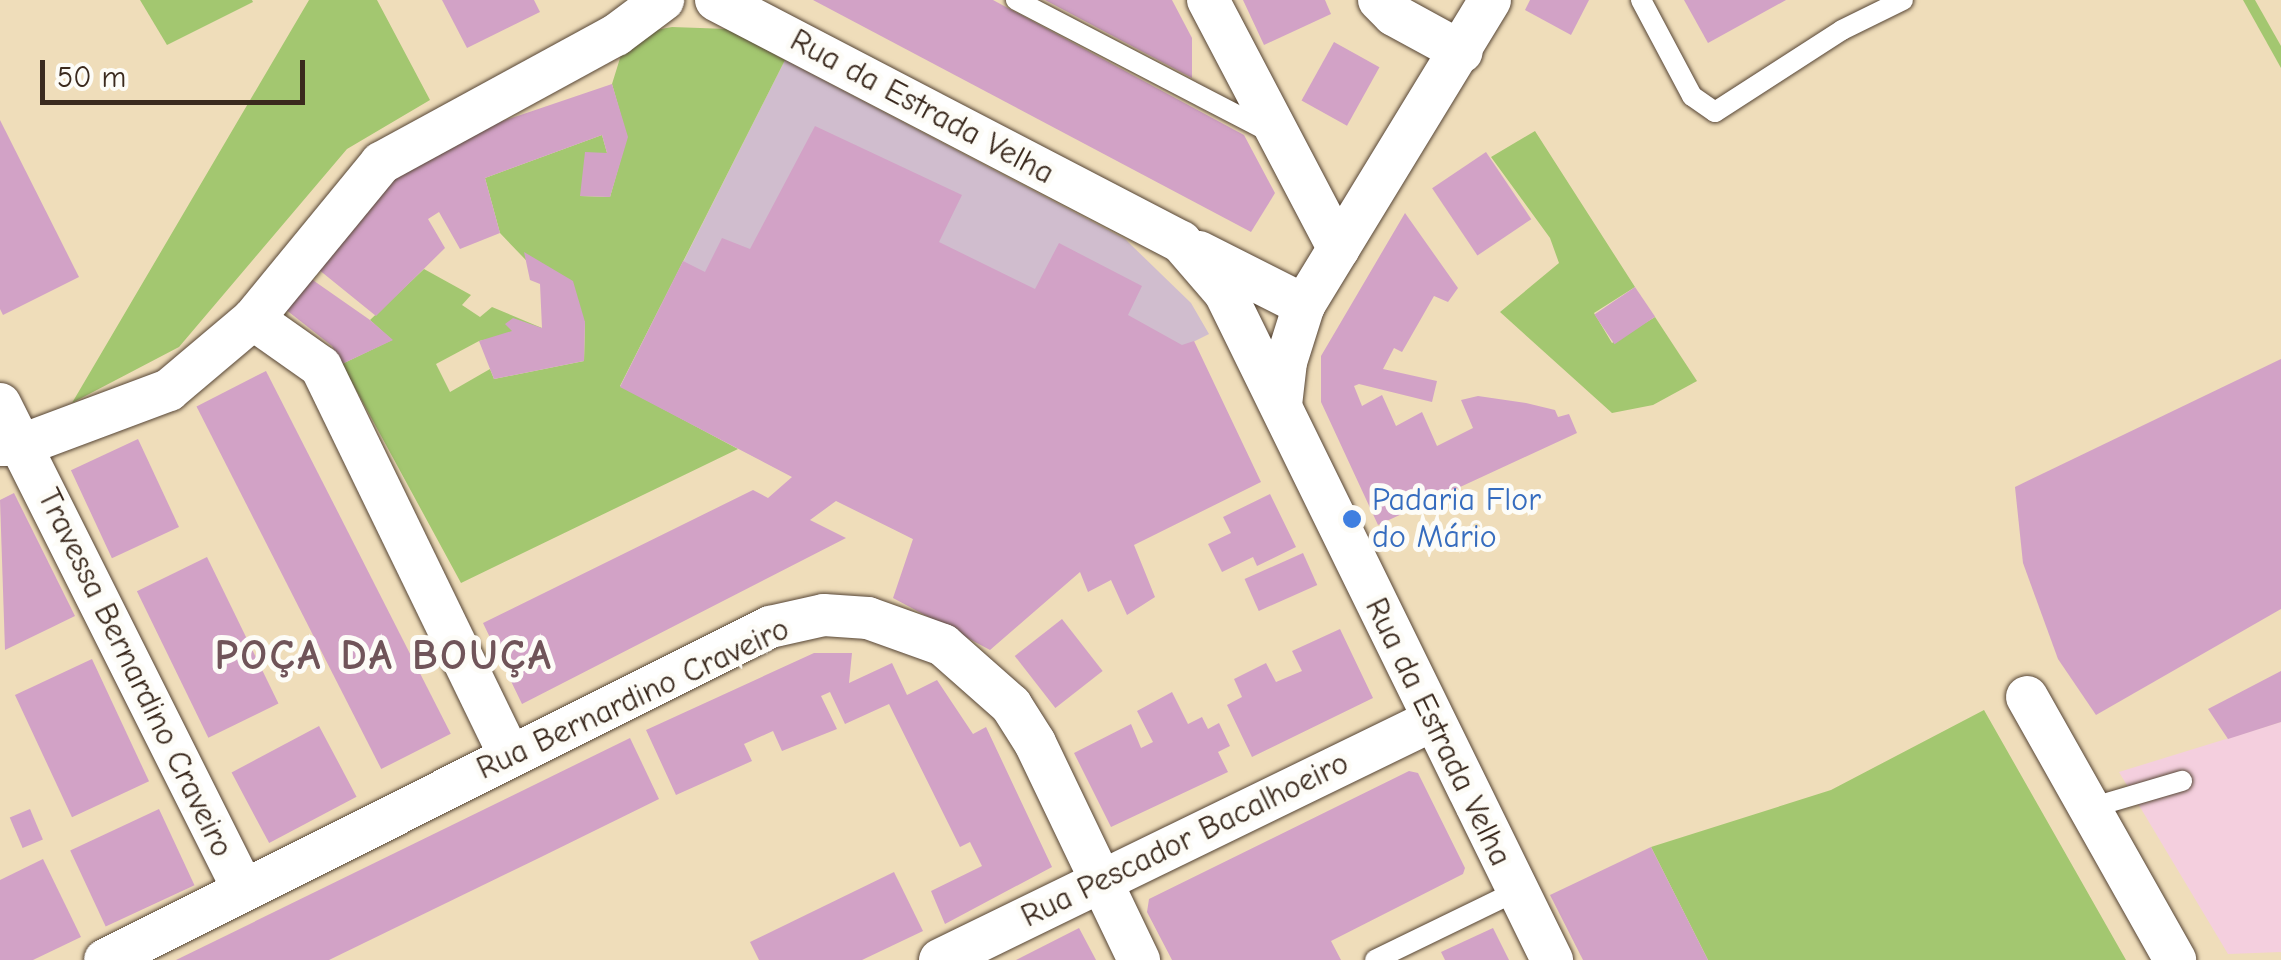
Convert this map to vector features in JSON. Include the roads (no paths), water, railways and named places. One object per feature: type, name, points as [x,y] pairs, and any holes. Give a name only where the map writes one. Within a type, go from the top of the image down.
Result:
[{"type":"street","points":[[11,445],[169,390],[253,319],[381,163],[616,35],[663,0]]},
{"type":"street","name":"Rua da Estrada Velha","points":[[716,0],[1304,305]]},
{"type":"street","points":[[1208,0],[1339,248]]},
{"type":"street","points":[[1379,0],[1462,52]]},
{"type":"street","points":[[1280,405],[1286,362],[1304,305],[1462,52],[1490,0]]},
{"type":"street","name":"Rua da Estrada Velha","points":[[1181,242],[1225,293],[1431,721],[1552,960]]},
{"type":"street","points":[[253,319],[321,367],[510,755]]},
{"type":"street","name":"Travessa Bernardino Craveiro","points":[[0,404],[11,445],[242,889]]},
{"type":"street","name":"Rua Bernardino Craveiro","points":[[105,960],[770,627],[824,615],[868,618],[943,645],[1011,705],[1139,960]]},
{"type":"street","points":[[2027,697],[2175,960]]},
{"type":"street","name":"Rua Pescador Bacalhoeiro","points":[[940,960],[1431,721]]},
{"type":"lane","points":[[1016,0],[1282,139]]},
{"type":"lane","points":[[1640,0],[1692,96],[1715,112],[1842,30],[1903,0]]},
{"type":"lane","points":[[2090,808],[2182,781]]},
{"type":"lane","points":[[1375,960],[1517,891]]},
{"type":"place","name":"Padaria Flor do Mário","points":[[1352,519]]},
{"type":"district","name":"POÇA DA BOUÇA","points":[[384,656]]}]
